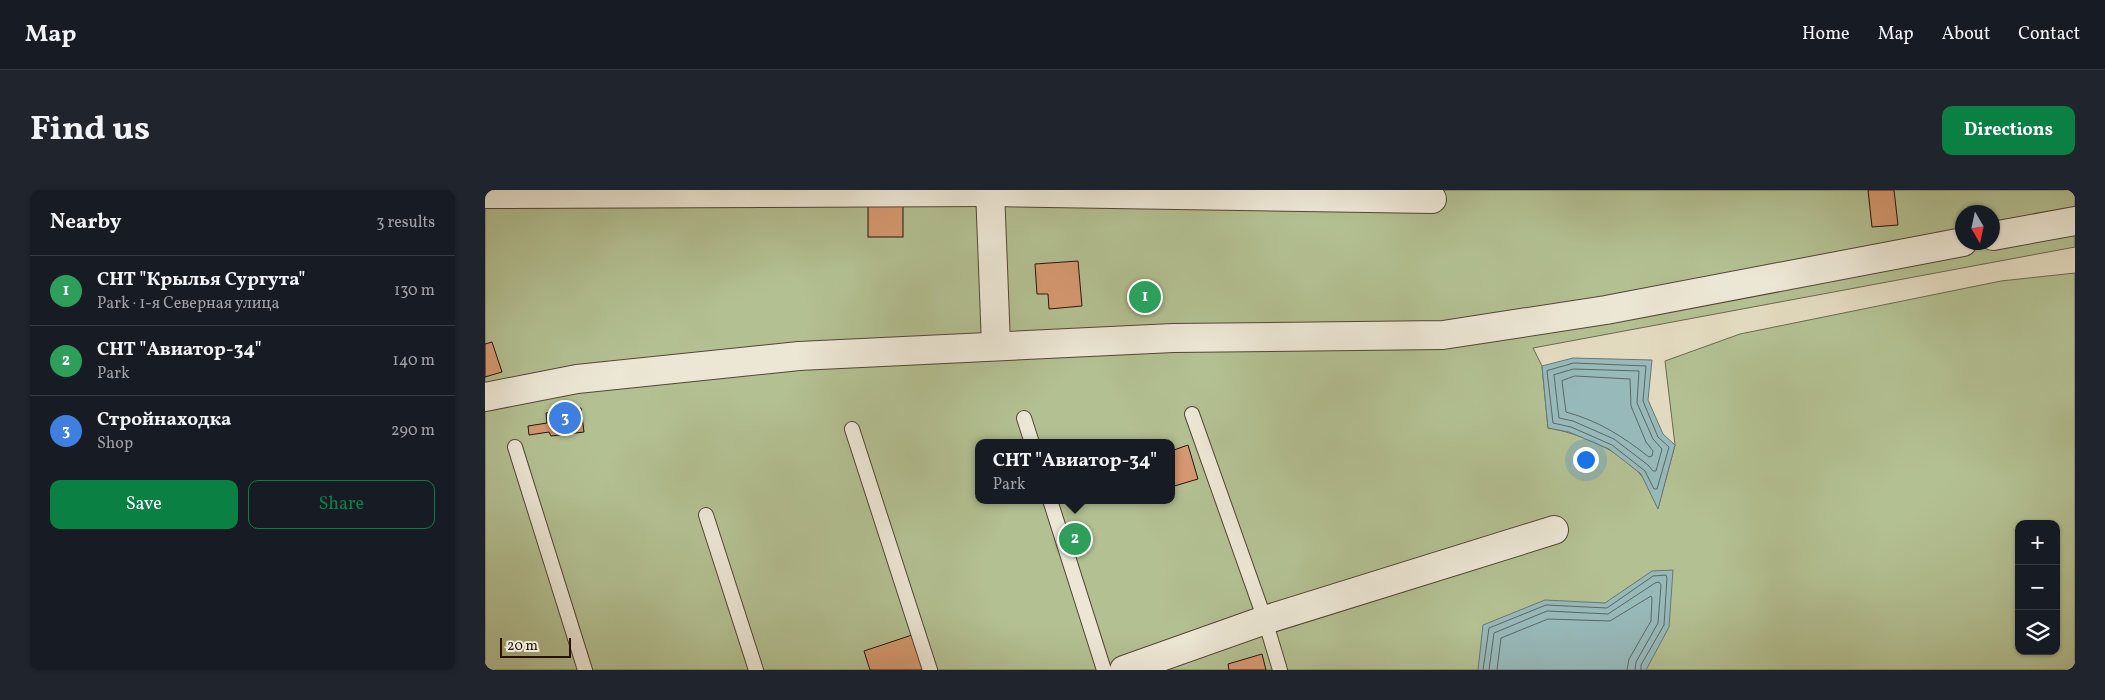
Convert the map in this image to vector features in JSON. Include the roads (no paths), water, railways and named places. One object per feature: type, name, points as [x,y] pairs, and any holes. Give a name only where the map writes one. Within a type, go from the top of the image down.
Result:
[{"type":"street","points":[[989,191],[995,345]]},
{"type":"street","points":[[485,194],[989,191],[1432,199]]},
{"type":"street","points":[[2000,235],[2075,222]]},
{"type":"street","points":[[485,397],[577,379],[799,356],[995,345],[1173,338],[1443,335],[1606,310],[1955,244]]},
{"type":"street","points":[[1124,670],[1265,620],[1554,530]]},
{"type":"lane","points":[[1192,414],[1265,620],[1280,670]]},
{"type":"lane","points":[[1024,418],[1031,439]]},
{"type":"lane","points":[[852,429],[930,670]]},
{"type":"lane","points":[[515,447],[585,670]]},
{"type":"lane","points":[[1051,504],[1104,670]]},
{"type":"lane","points":[[706,515],[756,670]]},
{"type":"water","points":[[1573,358],[1652,360],[1648,400],[1663,434],[1675,445],[1658,509],[1641,474],[1609,449],[1569,432],[1548,428],[1542,366]]},
{"type":"water","points":[[1673,570],[1669,627],[1646,670],[1478,670],[1483,625],[1545,600],[1605,603],[1652,571]]},
{"type":"place","name":"CНТ \"Крылья Сургута\"","points":[[1145,297]]},
{"type":"place","name":"Стройнаходка","points":[[565,418]]},
{"type":"place","name":"СНТ \"Авиатор-34\"","points":[[1075,539]]}]
